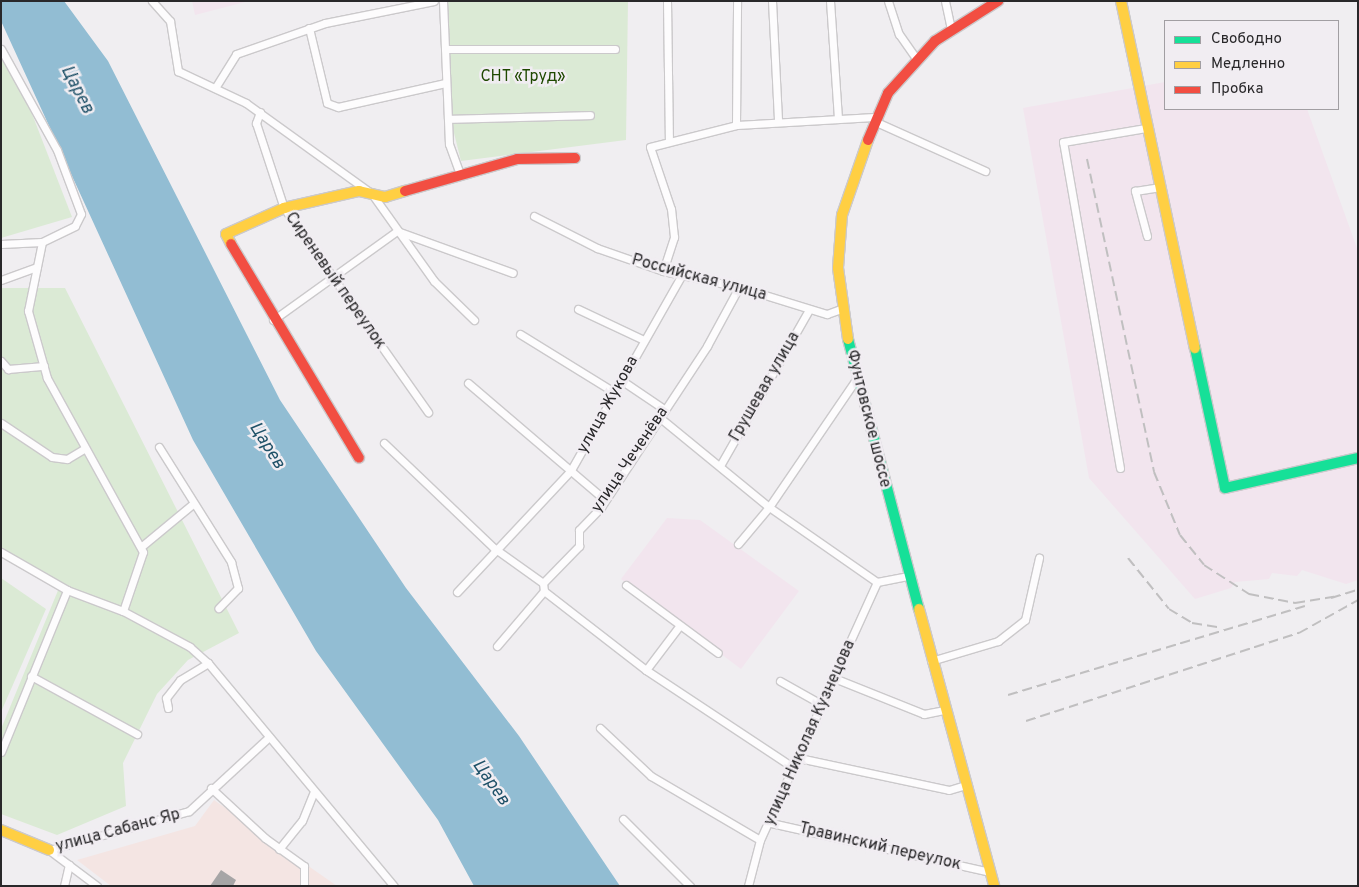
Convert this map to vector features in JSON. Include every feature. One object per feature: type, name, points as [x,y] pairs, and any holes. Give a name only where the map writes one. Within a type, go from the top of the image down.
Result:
[{"type":"street","points":[[152,1],[170,21],[178,72],[215,88],[260,112],[372,194],[434,281],[474,320]]},
{"type":"street","points":[[215,88],[236,54],[309,28],[434,1]]},
{"type":"street","points":[[444,1],[445,83],[449,144],[460,174]]},
{"type":"street","points":[[667,1],[669,141]]},
{"type":"street","points":[[736,125],[737,1]]},
{"type":"street","points":[[772,1],[778,120]]},
{"type":"street","points":[[830,1],[838,118]]},
{"type":"street","points":[[888,1],[899,34],[916,58]]},
{"type":"street","points":[[944,1],[951,30]]},
{"type":"street","name":"Фунтовское шоссе","points":[[994,886],[944,710],[857,378],[841,309],[838,268],[842,215],[874,119],[916,58],[951,30],[998,1]]},
{"type":"street","points":[[1121,1],[1146,128],[1225,488],[1358,458]]},
{"type":"street","points":[[309,28],[327,103],[338,107],[445,83]]},
{"type":"street","points":[[1,49],[57,150],[81,214],[75,226],[42,242],[1,244]]},
{"type":"street","points":[[445,49],[616,49]]},
{"type":"street","name":"Сиреневый переулок","points":[[260,112],[256,123],[284,208],[330,276],[428,412]]},
{"type":"street","points":[[448,119],[590,115]]},
{"type":"street","points":[[663,272],[674,237],[671,209],[650,147],[669,141],[736,125],[778,120],[874,119],[985,171]]},
{"type":"street","points":[[1120,468],[1063,142],[1146,128]]},
{"type":"street","points":[[359,458],[273,320],[226,234],[284,208],[359,192],[386,197],[517,159],[575,158]]},
{"type":"street","points":[[1147,236],[1135,191],[1159,187]]},
{"type":"street","name":"Российская улица","points":[[534,216],[596,248],[663,272],[683,273],[739,287],[827,314],[841,309]]},
{"type":"street","points":[[397,231],[513,273]]},
{"type":"street","points":[[273,320],[330,276],[397,231]]},
{"type":"street","points":[[42,242],[28,311],[44,366],[86,448],[142,546],[140,563],[123,611]]},
{"type":"street","points":[[1,280],[37,267]]},
{"type":"street","name":"улица Жукова","points":[[457,592],[494,548],[571,470],[598,429],[614,392],[683,273]]},
{"type":"street","name":"улица Чеченёва","points":[[543,583],[579,546],[579,530],[605,500],[659,417],[739,287]]},
{"type":"street","points":[[578,309],[644,340]]},
{"type":"street","name":"Грушевая улица","points":[[721,464],[809,310]]},
{"type":"street","points":[[520,334],[614,392]]},
{"type":"street","points":[[1,361],[8,369],[44,366]]},
{"type":"street","points":[[738,544],[770,508],[857,378]]},
{"type":"street","points":[[621,380],[664,409]]},
{"type":"street","points":[[468,383],[605,500]]},
{"type":"street","points":[[659,417],[721,464],[770,508],[877,582],[908,576]]},
{"type":"street","points":[[1,423],[52,457],[67,459],[86,448]]},
{"type":"street","points":[[384,443],[494,548],[543,583],[544,591],[646,670],[794,768]]},
{"type":"street","points":[[159,447],[231,562],[238,588],[219,608]]},
{"type":"street","points":[[142,546],[194,503]]},
{"type":"street","points":[[1,552],[66,590],[123,611],[190,647],[244,701],[269,737],[394,886]]},
{"type":"street","points":[[931,661],[998,641],[1025,620],[1039,558]]},
{"type":"street","name":"улица Николая Кузнецова","points":[[748,886],[760,840],[771,823],[821,704],[877,582]]},
{"type":"street","points":[[626,585],[718,652]]},
{"type":"street","points":[[1,752],[66,590]]},
{"type":"street","points":[[497,646],[544,591]]},
{"type":"street","points":[[646,670],[680,625]]},
{"type":"street","points":[[168,708],[166,698],[180,680],[208,663]]},
{"type":"street","points":[[31,676],[137,734]]},
{"type":"street","points":[[834,678],[924,714],[944,710]]},
{"type":"street","points":[[780,681],[821,704]]},
{"type":"street","points":[[600,728],[650,776],[760,840]]},
{"type":"street","name":"улица Сабанс Яр","points":[[1,830],[49,850],[182,814],[269,737]]},
{"type":"street","points":[[799,758],[949,790],[965,785]]},
{"type":"street","points":[[211,788],[279,848],[304,866],[304,886]]},
{"type":"street","points":[[279,848],[302,821],[314,792]]},
{"type":"street","points":[[623,819],[690,886]]},
{"type":"street","name":"Травинский переулок","points":[[771,823],[990,872]]},
{"type":"street","points":[[49,850],[97,886]]},
{"type":"street","points":[[64,886],[69,865]]},
{"type":"shaded area","points":[[192,1],[249,1],[195,15]]},
{"type":"shaded area","points":[[1164,82],[1164,110],[1307,110],[1358,251],[1358,580],[1346,584],[1302,570],[1297,576],[1272,573],[1269,579],[1235,582],[1231,588],[1195,599],[1089,478],[1023,108]]},
{"type":"shaded area","points":[[667,518],[700,520],[799,591],[741,669],[621,579]]},
{"type":"shaded area","points":[[214,800],[337,886],[111,886],[77,860],[195,826]]},
{"type":"green space","name":"СНТ «Труд»","points":[[444,1],[628,1],[626,140],[461,161],[450,117]]},
{"type":"green space","points":[[1,58],[22,88],[72,217],[1,238]]},
{"type":"green space","points":[[1,288],[65,288],[239,633],[188,660],[157,694],[123,763],[126,806],[57,835],[1,814],[1,729],[59,588],[1,552]]},
{"type":"green space","points":[[1,578],[46,609],[1,712]]},
{"type":"water","name":"Царев","points":[[1,1],[64,1],[108,61],[280,400],[406,588],[519,736],[620,886],[474,886],[438,820],[316,651],[193,440],[1,21]]},
{"type":"building","points":[[221,870],[236,880],[233,886],[210,886]]},
{"type":"railway","points":[[1087,159],[1154,472],[1180,535],[1204,565],[1249,594],[1295,603],[1338,596]]},
{"type":"railway","points":[[1128,558],[1169,609],[1192,623],[1222,628]]},
{"type":"railway","points":[[1331,598],[1358,590]]},
{"type":"railway","points":[[1026,721],[1299,633],[1358,600]]},
{"type":"railway","points":[[1008,695],[1305,606]]},
{"type":"traffic: fast","points":[[848,339],[919,609]]},
{"type":"traffic: fast","points":[[1195,348],[1225,488],[1358,458]]},
{"type":"traffic: slow","points":[[1121,1],[1195,348]]},
{"type":"traffic: slow","points":[[848,339],[838,268],[842,215],[868,140]]},
{"type":"traffic: slow","points":[[231,244],[226,234],[284,208],[359,191],[385,197],[405,191]]},
{"type":"traffic: slow","points":[[919,609],[994,886]]},
{"type":"traffic: slow","points":[[1,830],[49,850]]},
{"type":"traffic: jam","points":[[868,140],[888,93],[935,41],[998,1]]},
{"type":"traffic: jam","points":[[405,191],[517,159],[575,158]]},
{"type":"traffic: jam","points":[[231,244],[359,458]]}]
